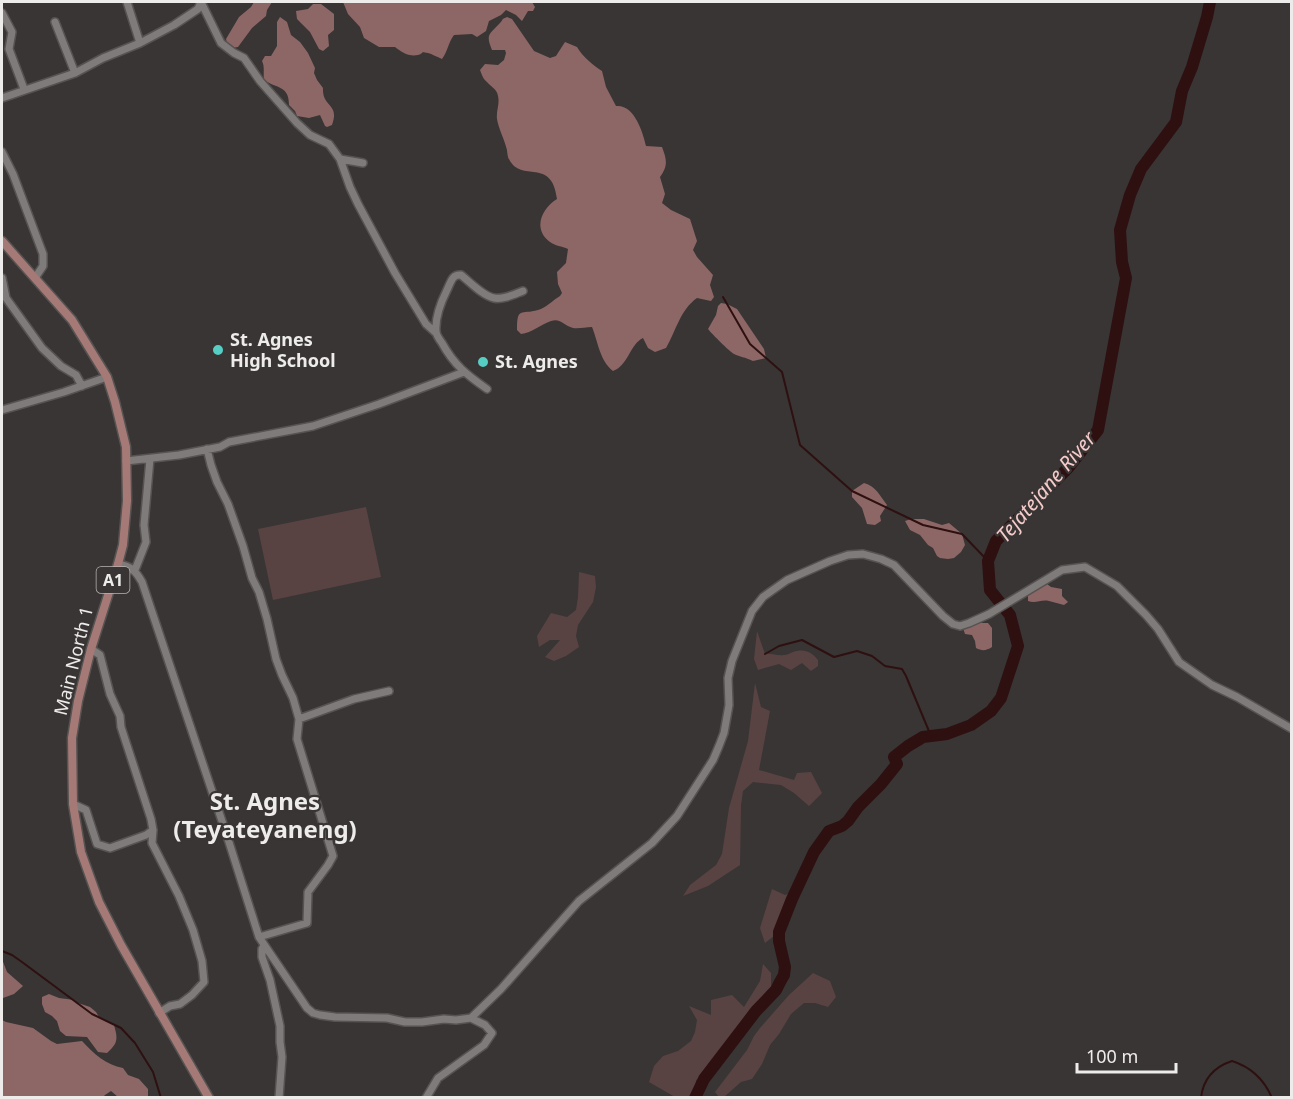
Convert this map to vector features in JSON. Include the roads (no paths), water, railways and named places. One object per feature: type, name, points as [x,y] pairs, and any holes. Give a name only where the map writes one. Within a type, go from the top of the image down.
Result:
[{"type":"main road","name":"Main North 1","points":[[2,241],[72,320],[107,377],[126,447],[127,501],[123,545],[91,649],[78,701],[72,738],[73,804],[81,852],[99,902],[159,1013],[209,1098]]},
{"type":"street","points":[[127,2],[140,44]]},
{"type":"street","points":[[2,98],[75,73],[103,58],[140,44],[198,9],[201,2],[221,43],[244,58],[260,81],[297,123],[310,135],[330,144],[340,159],[358,204],[395,273],[426,324],[436,333],[448,355],[464,372],[487,389]]},
{"type":"street","points":[[2,13],[12,32],[9,50],[24,89]]},
{"type":"street","points":[[55,22],[75,73]]},
{"type":"street","points":[[2,152],[13,174],[43,254],[43,266],[35,278]]},
{"type":"street","points":[[340,159],[363,163]]},
{"type":"street","points":[[436,333],[443,299],[455,276],[462,275],[494,298],[509,297],[523,291]]},
{"type":"street","points":[[2,278],[6,298],[42,348],[61,366],[76,375],[82,386]]},
{"type":"street","points":[[126,461],[179,455],[220,447],[229,442],[313,426],[464,372]]},
{"type":"street","points":[[2,410],[107,377]]},
{"type":"street","points":[[207,449],[210,465],[228,504],[252,578],[259,592],[276,659],[293,698],[299,719],[297,740],[333,856],[308,892],[307,923],[259,937]]},
{"type":"street","points":[[135,570],[146,542],[144,525],[150,459]]},
{"type":"street","points":[[471,1018],[501,989],[579,901],[652,843],[677,816],[713,760],[724,733],[729,705],[728,678],[737,646],[752,611],[773,588],[830,561],[848,555],[863,554],[894,565],[943,616],[953,624],[960,626],[989,614],[1062,570],[1085,567],[1117,586],[1146,615],[1179,662],[1212,685],[1292,729]]},
{"type":"street","points":[[118,564],[135,570],[142,582],[259,937],[307,1008],[313,1013],[335,1017],[387,1018],[405,1022],[471,1018],[485,1025],[492,1033],[484,1045],[438,1078],[426,1098]]},
{"type":"street","points":[[91,649],[99,655],[110,694],[120,716],[121,727],[141,791],[147,802],[153,830],[152,843],[179,896],[193,930],[202,961],[204,982],[180,1004],[170,1006],[159,1013]]},
{"type":"street","points":[[299,719],[354,699],[389,691]]},
{"type":"street","points":[[73,804],[86,810],[97,844],[110,848],[146,835],[153,830]]},
{"type":"street","points":[[264,946],[261,957],[270,980],[280,1026],[282,1057],[279,1098]]},
{"type":"waterway","name":"Tejatejane River","points":[[695,1098],[704,1079],[756,1011],[776,990],[784,975],[785,967],[779,932],[814,852],[829,831],[848,821],[897,764],[894,757],[908,746],[923,737],[947,734],[971,725],[991,711],[1001,698],[1018,646],[1010,615],[990,590],[988,561],[996,541],[1068,468],[1098,430],[1126,278],[1122,262],[1120,230],[1130,195],[1141,169],[1176,122],[1182,91],[1192,67],[1210,2]]},
{"type":"waterway","points":[[723,297],[750,344],[782,372],[800,445],[852,491],[923,525],[962,534],[988,561]]},
{"type":"waterway","points":[[765,654],[779,646],[802,640],[834,657],[857,651],[872,656],[885,666],[902,669],[931,736]]},
{"type":"waterway","points":[[2,951],[12,955],[92,1014],[121,1028],[135,1043],[153,1072],[161,1098]]},
{"type":"waterway","points":[[1201,1098],[1204,1085],[1210,1075],[1232,1061],[1256,1075],[1272,1098]]},
{"type":"place","name":"St. Agnes High School","points":[[218,350]]},
{"type":"place","name":"St. Agnes","points":[[483,362]]},
{"type":"district","name":"St. Agnes (Teyateyaneng)","points":[[265,816]]}]
